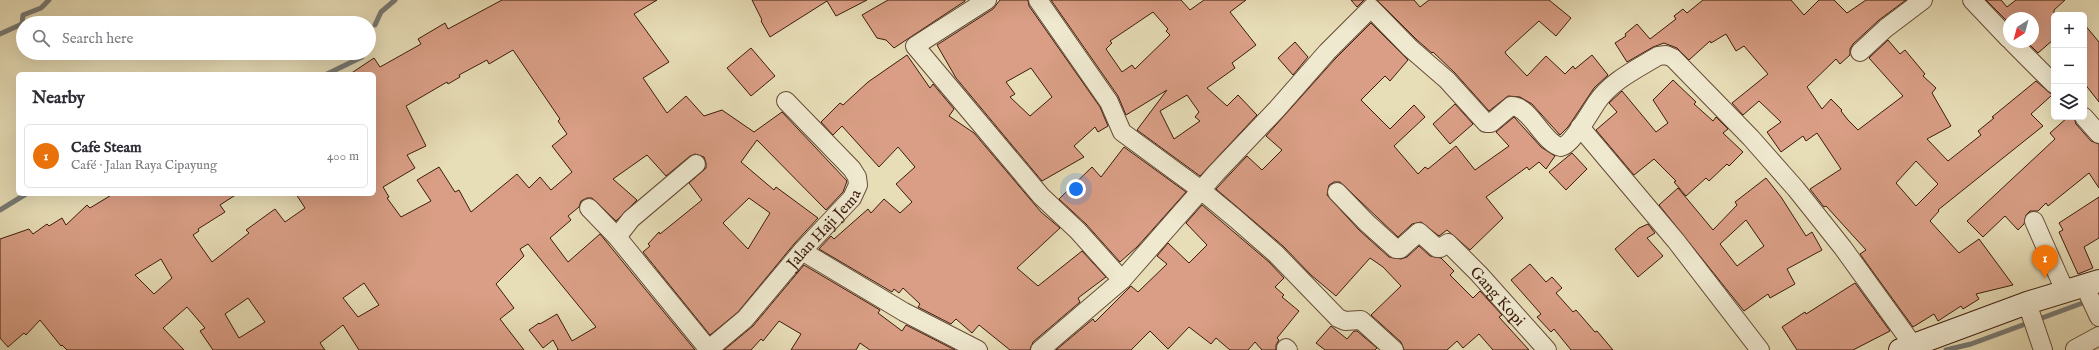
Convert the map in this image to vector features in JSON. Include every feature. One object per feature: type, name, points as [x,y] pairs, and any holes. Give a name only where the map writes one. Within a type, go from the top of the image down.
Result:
[{"type":"main road","points":[[1906,348],[1938,341],[2027,304],[2083,287]]},
{"type":"street","points":[[987,0],[915,46],[1041,196],[1078,231],[1122,280]]},
{"type":"street","points":[[1038,0],[1109,102],[1122,132],[1202,190],[1276,254],[1338,318],[1345,320],[1361,320],[1394,350]]},
{"type":"street","points":[[1860,52],[1886,28],[1923,0]]},
{"type":"street","points":[[1972,0],[2003,33]]},
{"type":"street","points":[[1040,350],[1122,280],[1327,52],[1371,8],[1414,52],[1447,80],[1486,122],[1491,123],[1511,106],[1516,106],[1530,118],[1553,143],[1561,147],[1569,142],[1598,100],[1616,84],[1658,56],[1666,55],[1673,58],[1751,138],[1796,189],[1843,248],[1906,348]]},
{"type":"street","points":[[2018,48],[2051,81]]},
{"type":"street","name":"Jalan Haji Jema","points":[[708,350],[745,319],[802,251],[852,198],[858,185],[857,177],[852,169],[786,101]]},
{"type":"street","points":[[2087,120],[2099,134]]},
{"type":"street","points":[[1580,127],[1676,241],[1760,350]]},
{"type":"street","points":[[617,237],[630,219],[696,164]]},
{"type":"street","name":"Gang Kopi","points":[[1337,192],[1396,249],[1400,249],[1419,232],[1437,248],[1440,248],[1448,243],[1479,274],[1547,350]]},
{"type":"street","points":[[589,208],[617,237],[708,350]]},
{"type":"street","points":[[2034,221],[2083,287],[2096,312]]},
{"type":"street","points":[[802,251],[904,312],[978,350]]},
{"type":"street","points":[[2027,304],[2041,343]]},
{"type":"street","points":[[2074,349],[2099,336]]},
{"type":"building","points":[[502,0],[657,0],[634,14],[669,62],[643,78],[667,113],[686,96],[704,116],[722,110],[754,132],[782,112],[847,181],[843,192],[826,210],[757,140],[741,162],[774,190],[776,187],[818,218],[794,244],[738,312],[710,335],[643,252],[650,246],[648,244],[659,232],[660,234],[702,200],[689,183],[706,168],[704,157],[695,154],[690,156],[666,176],[647,155],[613,179],[637,200],[616,221],[592,198],[587,198],[581,201],[579,207],[568,216],[571,220],[550,238],[568,262],[600,234],[695,350],[557,350],[558,349],[553,340],[543,348],[529,330],[557,314],[572,341],[596,327],[528,244],[520,249],[524,256],[496,284],[514,308],[500,319],[524,350],[359,350],[343,325],[320,343],[325,350],[213,350],[200,331],[205,328],[187,307],[163,328],[184,350],[67,350],[62,345],[61,346],[40,320],[26,335],[24,333],[8,347],[0,338],[0,239],[29,229],[33,234],[47,224],[49,226],[62,218],[66,225],[87,205],[90,208],[110,196],[234,196],[220,205],[225,212],[198,229],[199,231],[193,235],[212,262],[249,233],[246,230],[275,209],[285,222],[305,208],[297,196],[376,196],[376,72],[353,72],[371,60],[375,60],[380,67],[421,44],[418,39],[445,23],[448,29]],"holes":[[[513,50],[560,119],[558,121],[567,134],[552,146],[572,172],[551,190],[540,177],[529,188],[517,174],[471,212],[459,190],[455,192],[439,167],[417,180],[431,201],[401,217],[387,198],[389,197],[383,187],[415,168],[407,155],[426,146],[406,106],[447,82],[448,84],[460,77],[459,75],[487,60],[489,64]],[[749,198],[770,213],[748,249],[723,223]],[[161,259],[172,278],[154,294],[135,275]],[[364,283],[379,305],[358,317],[343,298]],[[248,298],[265,322],[239,338],[225,314]]]},
{"type":"building","points":[[752,0],[867,0],[836,16],[827,1],[770,37]]},
{"type":"building","points":[[888,0],[965,1],[894,48],[886,40],[877,38],[862,15]]},
{"type":"building","points":[[1000,0],[1028,0],[1029,6],[1100,107],[1108,126],[1098,132],[1095,127],[1074,146],[1084,157],[1042,181],[956,78],[937,45],[993,9]],"holes":[[[1031,68],[1052,97],[1030,116],[1010,97],[1015,94],[1006,82]]]},
{"type":"building","points":[[1051,0],[1181,0],[1190,10],[1204,0],[1246,0],[1230,12],[1256,45],[1232,63],[1235,68],[1207,88],[1227,106],[1238,95],[1257,115],[1200,176],[1137,130],[1167,90],[1126,115],[1118,96]],"holes":[[[1153,12],[1168,29],[1166,31],[1170,35],[1135,69],[1132,65],[1122,72],[1106,49],[1112,43],[1110,41]],[[1187,95],[1199,112],[1195,117],[1200,121],[1174,139],[1160,111]]]},
{"type":"building","points":[[1351,0],[1364,0],[1357,7]]},
{"type":"building","points":[[1377,0],[1414,0],[1420,7],[1429,0],[1549,0],[1571,18],[1556,36],[1539,21],[1505,52],[1506,54],[1527,76],[1546,56],[1565,74],[1573,66],[1575,69],[1592,55],[1608,75],[1594,88],[1568,127],[1560,135],[1532,104],[1520,97],[1508,96],[1489,111],[1455,73],[1433,52],[1432,53],[1417,40]]},
{"type":"building","points":[[1703,0],[1791,0],[1804,15],[1819,0],[1834,0],[1847,13],[1866,0],[1906,0],[1879,20],[1853,44],[1850,49],[1850,55],[1840,64],[1836,59],[1807,87],[1822,109],[1831,99],[1858,130],[1903,96],[1869,58],[1888,40],[1900,54],[1905,50],[1925,74],[1923,76],[1936,88],[1932,93],[1951,126],[1927,139],[1948,161],[1981,135],[1978,131],[1994,118],[1992,117],[2036,81],[2051,94],[2051,96],[2031,114],[2043,126],[1938,210],[1939,211],[1930,221],[1959,253],[1979,239],[2013,285],[1976,294],[1979,299],[1963,309],[1961,306],[1938,321],[1934,314],[1913,327],[1860,254],[1866,250],[1826,206],[1824,207],[1810,189],[1841,169],[1817,133],[1806,141],[1803,136],[1781,152],[1767,132],[1781,122],[1759,101],[1743,115],[1732,103],[1768,74],[1744,46],[1736,51],[1726,34],[1711,43],[1710,41],[1689,60],[1677,48],[1664,43],[1653,47],[1627,62],[1615,43],[1626,36],[1625,34],[1637,24],[1650,39],[1676,19],[1674,16],[1683,9],[1687,13]],"holes":[[[1916,161],[1938,184],[1916,206],[1896,183]]]},
{"type":"building","points":[[1986,0],[2001,0],[2007,7],[2016,0],[2065,0],[2054,10],[2054,12],[2051,12],[2051,42],[2038,53],[2033,48],[2039,48],[2039,12],[2003,12],[2003,17]]},
{"type":"building","points":[[1371,23],[1408,60],[1390,81],[1385,76],[1361,100],[1390,129],[1414,105],[1425,117],[1394,146],[1418,174],[1425,167],[1428,169],[1456,146],[1475,170],[1509,146],[1496,132],[1514,117],[1541,147],[1555,156],[1546,169],[1539,162],[1529,170],[1527,167],[1486,197],[1503,218],[1470,250],[1447,230],[1439,236],[1421,222],[1412,224],[1398,237],[1340,182],[1334,182],[1329,185],[1327,195],[1359,230],[1389,257],[1401,259],[1407,257],[1419,246],[1430,256],[1441,258],[1454,271],[1450,275],[1473,298],[1480,291],[1502,315],[1499,317],[1529,350],[1493,350],[1479,334],[1463,348],[1457,341],[1447,350],[1404,350],[1401,342],[1371,315],[1401,286],[1383,267],[1370,258],[1336,296],[1311,275],[1283,246],[1216,189],[1247,156],[1262,170],[1282,150],[1266,136],[1335,59]]},
{"type":"building","points":[[2087,28],[2099,42],[2099,102],[2087,87]]},
{"type":"building","points":[[1295,42],[1308,57],[1293,75],[1278,58]]},
{"type":"building","points":[[751,48],[775,76],[751,96],[727,68]]},
{"type":"building","points":[[907,55],[930,88],[933,84],[954,109],[949,116],[974,133],[1041,212],[1060,228],[1017,268],[1038,286],[1082,251],[1106,277],[1078,298],[1080,302],[1033,342],[1030,350],[1010,350],[979,325],[972,333],[956,319],[951,324],[918,307],[920,304],[903,288],[899,293],[894,289],[892,292],[819,249],[831,236],[834,239],[868,209],[871,213],[884,199],[900,213],[912,202],[896,184],[915,167],[898,147],[879,167],[842,126],[833,135],[821,122],[840,103],[843,105],[868,82]]},
{"type":"building","points":[[1673,80],[1696,102],[1694,104],[1713,121],[1716,117],[1728,129],[1723,133],[1743,152],[1729,166],[1727,164],[1709,181],[1706,178],[1686,196],[1674,182],[1676,181],[1654,159],[1634,175],[1596,130],[1617,112],[1609,103],[1622,91],[1656,132],[1668,123],[1653,100]]},
{"type":"building","points":[[1455,104],[1473,124],[1450,144],[1433,124]]},
{"type":"building","points":[[2065,120],[2075,120],[2076,124],[2091,141],[2099,144],[2099,188],[2089,173],[2048,206],[2046,203],[2038,211],[2030,211],[2026,215],[2024,224],[2018,230],[2005,216],[1983,237],[1967,221],[2055,139],[2050,133]]},
{"type":"building","points":[[1124,147],[1186,192],[1137,247],[1120,262],[1086,224],[1059,199],[1092,167],[1101,177]]},
{"type":"building","points":[[1572,153],[1587,169],[1566,190],[1549,172]]},
{"type":"building","points":[[1766,178],[1781,197],[1806,236],[1812,232],[1822,250],[1787,269],[1795,284],[1770,298],[1768,294],[1744,311],[1659,205],[1678,188],[1713,230],[1737,205],[1735,202]],"holes":[[[1746,220],[1764,246],[1737,266],[1720,244]]]},
{"type":"building","points":[[2099,197],[2099,238],[2084,247],[2093,268],[2078,274],[2059,232],[2063,230],[2059,223]]},
{"type":"building","points":[[1202,205],[1269,262],[1284,278],[1275,287],[1284,295],[1282,297],[1299,311],[1277,338],[1279,340],[1276,345],[1276,350],[1262,350],[1255,342],[1248,350],[1230,350],[1216,338],[1211,344],[1189,327],[1168,349],[1150,331],[1131,350],[1056,350],[1093,319],[1095,322],[1131,286],[1138,292],[1167,264],[1157,256],[1168,243],[1189,263],[1207,245],[1186,223]]},
{"type":"building","points":[[1648,224],[1655,233],[1647,238],[1663,256],[1638,277],[1615,249],[1639,228]]},
{"type":"building","points":[[1530,264],[1546,282],[1552,277],[1562,288],[1556,293],[1573,312],[1576,310],[1595,332],[1597,331],[1613,350],[1571,350],[1554,329],[1551,332],[1537,317],[1541,314],[1511,280]]},
{"type":"building","points":[[804,265],[880,310],[878,313],[902,331],[906,325],[955,350],[870,350],[860,343],[856,350],[791,350],[801,334],[779,321],[763,341],[761,339],[751,350],[724,350],[753,326]]},
{"type":"building","points":[[1855,283],[1890,331],[1853,350],[1797,350],[1782,327],[1805,312],[1806,314]]},
{"type":"building","points":[[1331,326],[1347,339],[1354,331],[1357,331],[1377,348],[1375,350],[1325,350],[1316,343]]},
{"type":"waterway","points":[[23,16],[41,8],[49,0]]},
{"type":"waterway","points":[[376,23],[381,12],[395,0]]},
{"type":"waterway","points":[[0,34],[16,27]]},
{"type":"waterway","points":[[331,72],[356,60]]},
{"type":"waterway","points":[[0,210],[23,196]]},
{"type":"waterway","points":[[1946,350],[1971,344],[2088,301]]},
{"type":"place","name":"Cafe Steam","points":[[2045,278]]}]
